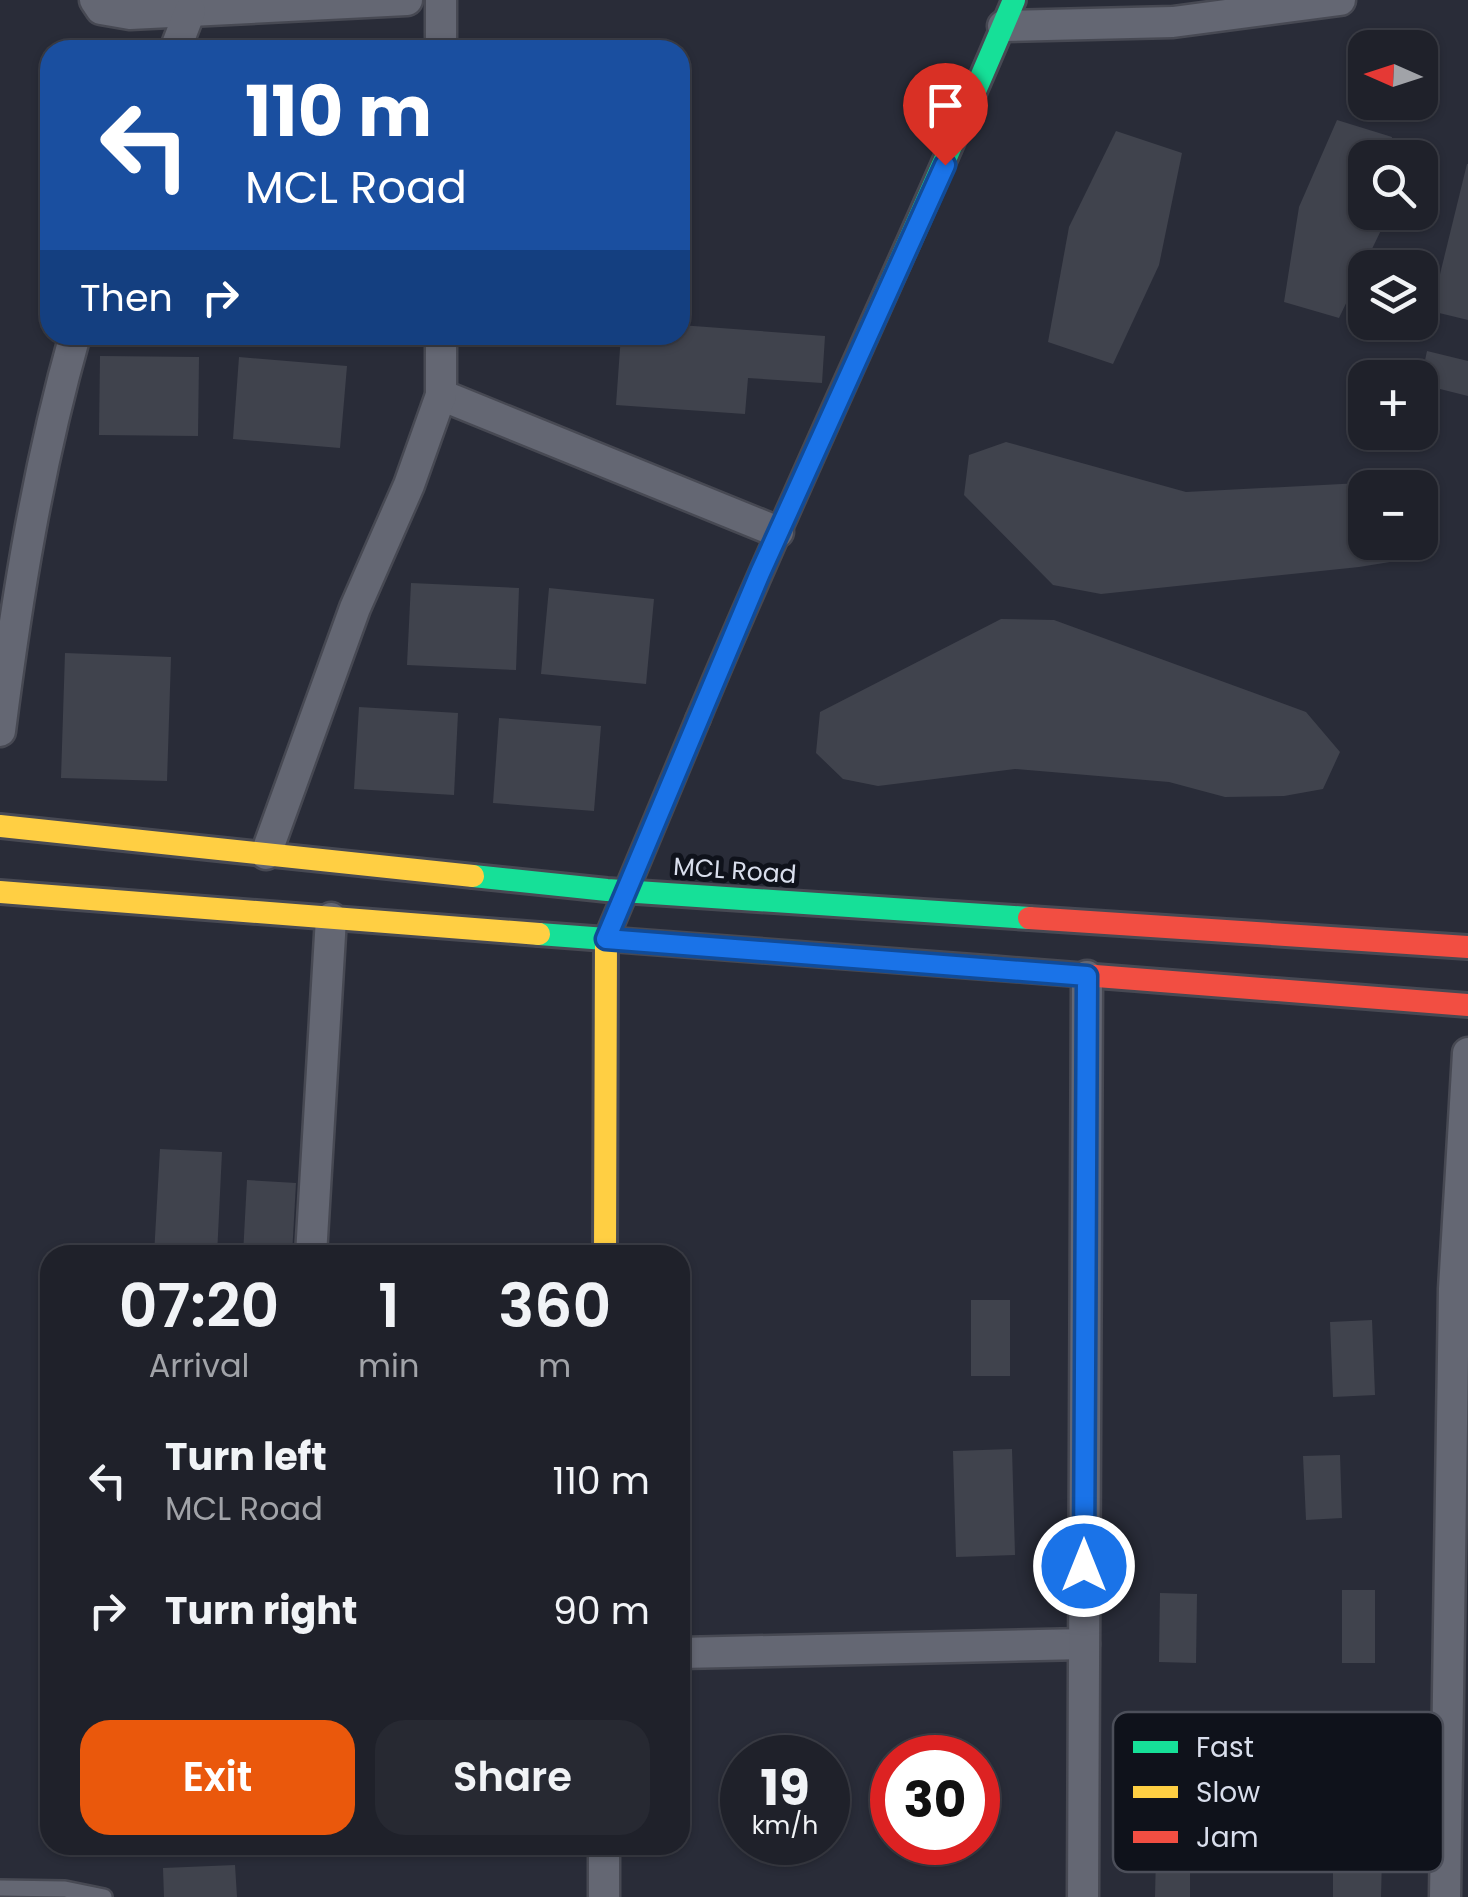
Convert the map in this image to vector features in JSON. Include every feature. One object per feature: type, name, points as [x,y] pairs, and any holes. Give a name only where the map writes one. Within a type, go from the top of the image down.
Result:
[{"type":"street","points":[[95,0],[101,8],[130,14],[408,0]]},
{"type":"street","points":[[441,40],[442,0]]},
{"type":"street","points":[[605,1245],[606,939],[778,532],[930,200],[1008,13],[1172,22],[1340,0]]},
{"type":"street","points":[[179,40],[190,10]]},
{"type":"street","points":[[0,731],[29,522],[46,437],[72,345]]},
{"type":"street","points":[[266,854],[355,608],[408,486],[441,395],[440,345]]},
{"type":"street","points":[[441,395],[778,532]]},
{"type":"street","name":"MCL Road","points":[[0,826],[626,890],[1468,947]]},
{"type":"street","points":[[0,892],[1468,1005]]},
{"type":"street","points":[[312,1245],[332,918]]},
{"type":"street","points":[[1083,1897],[1087,976]]},
{"type":"street","points":[[1446,1897],[1457,1800],[1454,1289],[1468,1054]]},
{"type":"street","points":[[690,1653],[1084,1644]]},
{"type":"street","points":[[604,1855],[604,1897]]},
{"type":"lane","points":[[0,1888],[65,1890],[104,1897]]},
{"type":"building","points":[[1337,120],[1392,137],[1348,140],[1348,230],[1381,230],[1372,250],[1348,250],[1348,299],[1339,318],[1284,302],[1299,207]]},
{"type":"building","points":[[1116,131],[1182,153],[1159,265],[1113,364],[1048,342],[1069,227]]},
{"type":"building","points":[[1468,164],[1468,320],[1438,313],[1438,282]]},
{"type":"building","points":[[690,326],[825,336],[822,383],[748,378],[745,414],[616,405],[620,345],[690,345]]},
{"type":"building","points":[[1427,351],[1468,361],[1468,396],[1438,388],[1438,360],[1425,360]]},
{"type":"building","points":[[100,356],[199,357],[198,436],[99,435]]},
{"type":"building","points":[[239,357],[347,366],[340,448],[233,439]]},
{"type":"building","points":[[1006,442],[1186,492],[1348,484],[1348,560],[1397,560],[1101,594],[1053,585],[964,495],[969,455]]},
{"type":"building","points":[[411,583],[519,588],[516,670],[407,665]]},
{"type":"building","points":[[549,588],[654,599],[646,684],[541,674]]},
{"type":"building","points":[[1001,619],[1054,620],[1306,712],[1340,752],[1323,789],[1284,796],[1225,797],[1169,782],[1015,769],[878,786],[843,779],[816,753],[820,712]]},
{"type":"building","points":[[65,653],[171,657],[167,781],[61,778]]},
{"type":"building","points":[[359,707],[458,713],[454,795],[354,789]]},
{"type":"building","points":[[499,718],[601,726],[594,811],[493,803]]},
{"type":"building","points":[[160,1149],[222,1152],[217,1245],[155,1245]]},
{"type":"building","points":[[247,1180],[296,1183],[293,1245],[244,1245]]},
{"type":"building","points":[[971,1300],[1010,1300],[1010,1376],[971,1376]]},
{"type":"building","points":[[1372,1320],[1375,1395],[1333,1397],[1330,1322]]},
{"type":"building","points":[[1012,1449],[1015,1555],[956,1557],[953,1451]]},
{"type":"building","points":[[1340,1455],[1342,1518],[1306,1520],[1303,1456]]},
{"type":"building","points":[[1342,1590],[1375,1590],[1375,1663],[1342,1663]]},
{"type":"building","points":[[1160,1593],[1197,1594],[1196,1663],[1159,1662]]},
{"type":"building","points":[[235,1865],[237,1897],[164,1897],[163,1868]]},
{"type":"building","points":[[1156,1872],[1190,1872],[1190,1897],[1155,1897]]},
{"type":"building","points":[[1333,1872],[1382,1872],[1381,1897],[1333,1897]]},
{"type":"traffic: fast","points":[[698,719],[1014,0]]},
{"type":"traffic: fast","points":[[473,876],[607,890],[1029,918]]},
{"type":"traffic: fast","points":[[539,934],[993,968]]},
{"type":"traffic: slow","points":[[605,1245],[606,939],[698,719]]},
{"type":"traffic: slow","points":[[0,826],[473,876]]},
{"type":"traffic: slow","points":[[0,892],[539,934]]},
{"type":"traffic: jam","points":[[1029,918],[1468,947]]},
{"type":"traffic: jam","points":[[993,968],[1468,1005]]},
{"type":"route","points":[[945,165],[760,573],[606,939],[1087,976],[1084,1566]]}]
